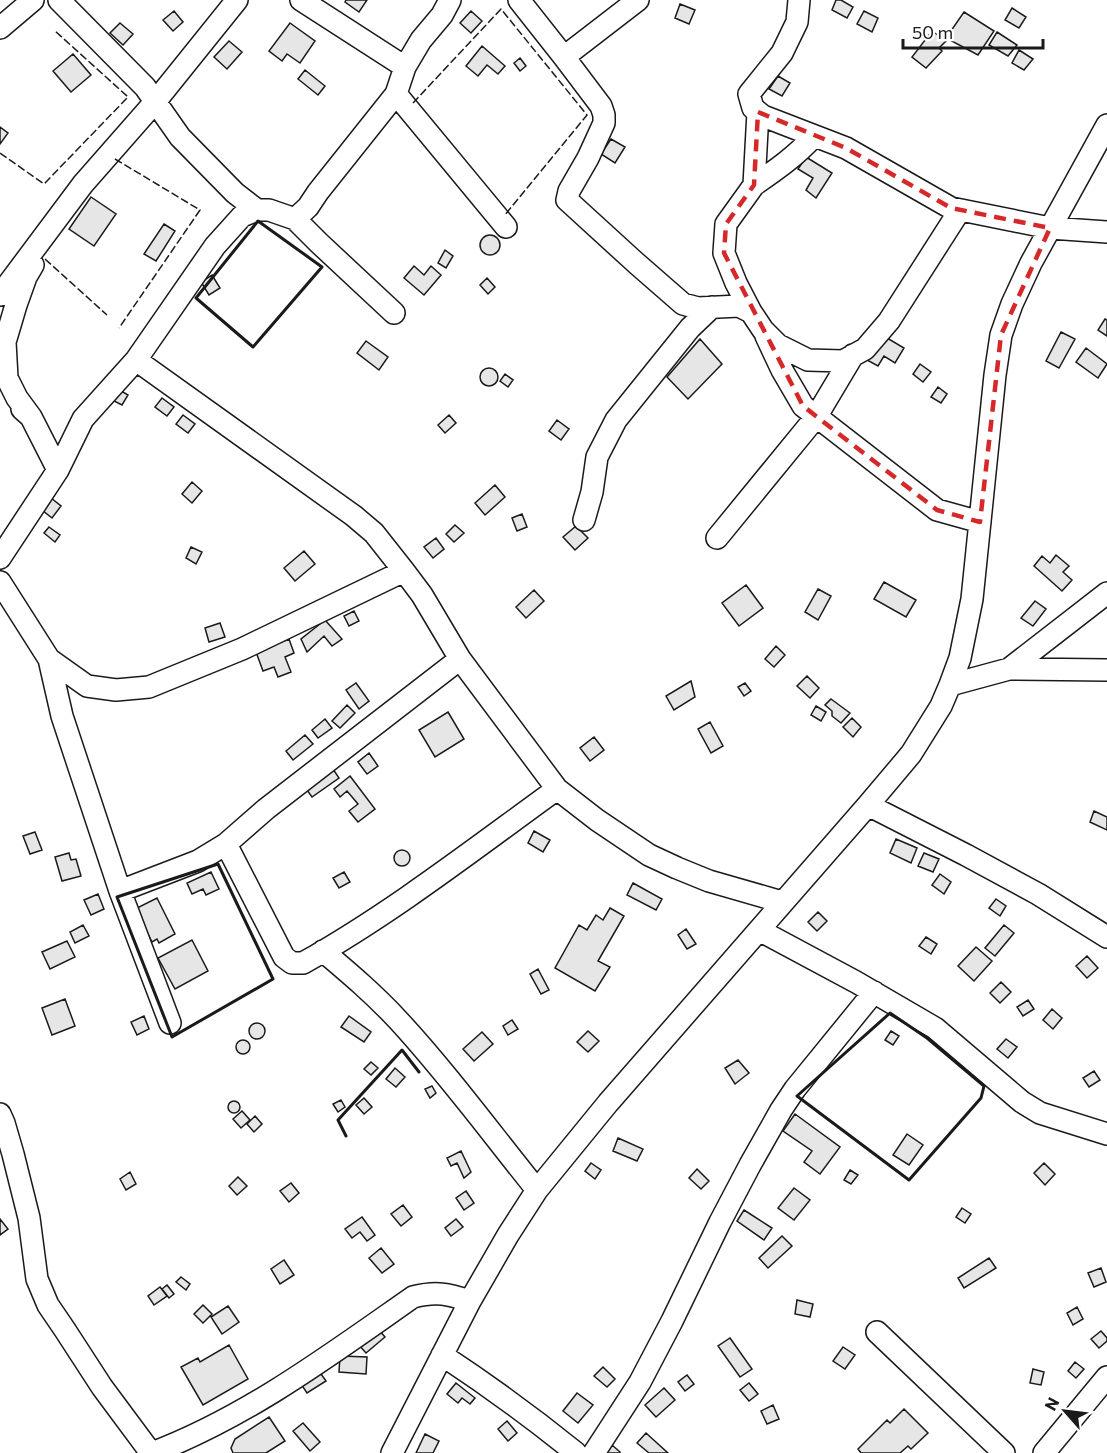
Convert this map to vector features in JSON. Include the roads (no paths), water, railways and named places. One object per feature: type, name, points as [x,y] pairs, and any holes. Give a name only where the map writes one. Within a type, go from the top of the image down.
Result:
[{"type":"street","points":[[0,28],[33,0]]},
{"type":"street","points":[[59,0],[145,87],[187,144],[235,193],[257,210]]},
{"type":"street","points":[[0,295],[83,184],[155,102],[237,0]]},
{"type":"street","points":[[301,0],[405,67]]},
{"type":"street","points":[[295,219],[308,207],[396,94],[405,67],[450,0]]},
{"type":"street","points":[[519,0],[601,106],[604,115],[604,123],[569,191],[567,200],[683,304],[698,308],[739,306],[751,312]]},
{"type":"street","points":[[564,57],[638,0]]},
{"type":"street","points":[[799,0],[797,22],[782,53],[749,94],[753,108],[763,116],[846,148],[951,208],[1050,228],[1107,232]]},
{"type":"street","points":[[396,94],[506,227]]},
{"type":"street","points":[[754,185],[758,112]]},
{"type":"street","points":[[392,1453],[470,1301],[537,1190],[608,1103],[868,805],[910,754],[941,706],[951,685],[968,627],[1001,335],[1031,263],[1105,133]]},
{"type":"street","points":[[814,136],[781,168],[754,185],[726,224],[724,253],[736,283],[803,406],[937,510],[980,522]]},
{"type":"street","points":[[58,470],[31,417],[17,398],[7,378],[5,342],[26,277],[83,184]]},
{"type":"street","points":[[0,558],[58,470],[83,419],[136,360],[215,246],[242,216],[257,210],[269,210],[295,219],[394,313]]},
{"type":"street","points":[[763,330],[778,345],[808,360],[843,361],[865,349],[889,321],[960,210]]},
{"type":"street","points":[[584,520],[592,492],[597,457],[616,420],[690,328],[712,307]]},
{"type":"street","points":[[717,538],[816,417],[853,355]]},
{"type":"street","points":[[136,360],[354,516],[374,533],[422,595],[460,659],[557,789],[597,820],[649,855],[709,881],[783,902]]},
{"type":"street","points":[[0,388],[31,417]]},
{"type":"street","points":[[49,659],[87,686],[116,690],[149,687],[242,649],[404,571]]},
{"type":"street","points":[[0,582],[49,659],[62,716],[120,891],[170,1023]]},
{"type":"street","points":[[1009,669],[1107,593]]},
{"type":"street","points":[[120,891],[198,861],[226,844],[274,803],[460,659]]},
{"type":"street","points":[[951,685],[1009,669],[1107,670]]},
{"type":"street","points":[[226,844],[284,957],[292,963],[303,963],[368,924],[557,789]]},
{"type":"street","points":[[868,805],[1027,888],[1107,937]]},
{"type":"street","points":[[759,930],[935,1028],[1022,1101],[1040,1113],[1107,1134]]},
{"type":"street","points":[[323,951],[371,993],[423,1048],[537,1190]]},
{"type":"street","points":[[594,1453],[640,1382],[724,1213],[781,1110],[795,1089],[874,992]]},
{"type":"street","points":[[0,1114],[29,1218],[37,1279],[48,1305],[102,1387],[151,1453],[180,1442],[290,1383],[413,1297],[429,1293],[446,1294],[470,1301]]},
{"type":"street","points":[[877,1332],[1004,1453]]},
{"type":"street","points":[[442,1354],[534,1419],[576,1453]]},
{"type":"street","points":[[1044,1453],[1107,1377]]}]
